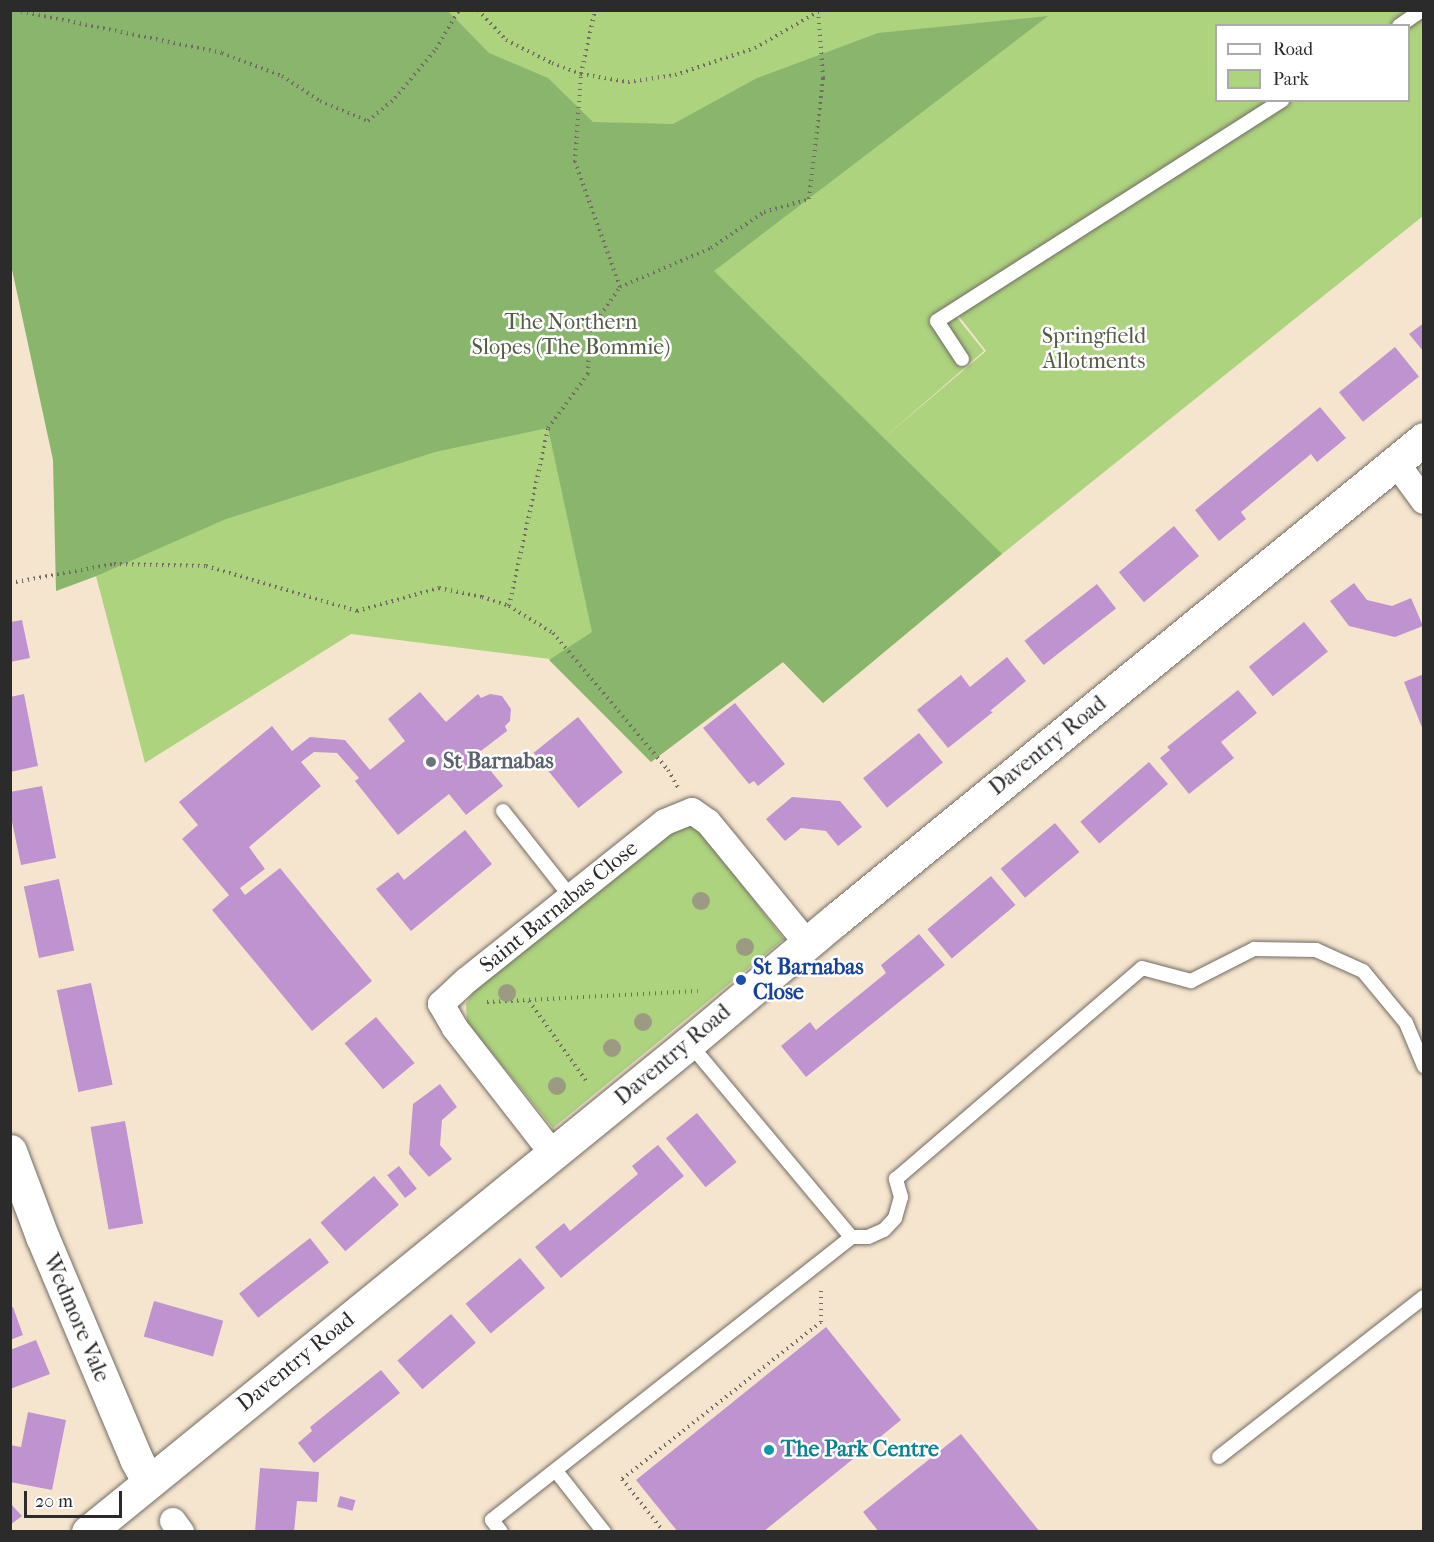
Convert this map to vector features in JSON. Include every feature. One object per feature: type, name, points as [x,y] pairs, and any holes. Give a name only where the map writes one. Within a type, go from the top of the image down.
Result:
[{"type":"street","name":"Daventry Road","points":[[88,1532],[689,1044],[807,944],[1424,439]]},
{"type":"street","points":[[1393,464],[1405,475],[1424,501]]},
{"type":"street","points":[[692,811],[708,822],[807,944]]},
{"type":"street","name":"Saint Barnabas Close","points":[[441,1004],[665,822],[692,811]]},
{"type":"street","points":[[441,1004],[455,1028],[553,1154]]},
{"type":"street","name":"Wedmore Vale","points":[[10,1151],[42,1236],[136,1459],[148,1481]]},
{"type":"lane","points":[[1402,24],[1422,10]]},
{"type":"lane","points":[[962,359],[937,321],[1279,102]]},
{"type":"lane","points":[[503,811],[571,897]]},
{"type":"lane","points":[[501,1532],[492,1520],[831,1252],[851,1237],[868,1238],[884,1230],[895,1218],[901,1197],[896,1179],[1142,968],[1191,981],[1254,949],[1316,950],[1363,971],[1406,1023],[1424,1065]]},
{"type":"lane","points":[[689,1044],[851,1237]]},
{"type":"lane","points":[[1219,1457],[1424,1297]]},
{"type":"lane","points":[[556,1471],[604,1532]]},
{"type":"path","points":[[15,10],[222,53],[282,76],[320,101],[368,121],[395,98],[436,49],[459,10]]},
{"type":"path","points":[[478,10],[506,40],[552,63],[581,74],[628,82],[675,75],[755,48],[819,11],[823,78],[809,199],[764,212],[711,248],[620,287],[590,330],[588,374],[548,428],[509,606]]},
{"type":"path","points":[[595,10],[581,74],[575,162],[620,287]]},
{"type":"path","points":[[10,583],[114,564],[206,566],[357,611],[439,588],[509,606],[553,633],[668,770],[692,811]]},
{"type":"path","points":[[441,1004],[716,990],[731,1008]]},
{"type":"path","points":[[528,1000],[607,1110]]},
{"type":"path","points":[[664,1532],[622,1479],[821,1322],[820,1287],[831,1252]]},
{"type":"green space","name":"The Northern Slopes (The Bommie)","points":[[10,11],[1423,11],[1405,24],[1215,24],[1215,102],[1286,102],[955,315],[984,351],[878,443],[986,351],[958,315],[1289,102],[1410,102],[1410,25],[1423,15],[1423,216],[1002,554],[823,703],[783,662],[651,762],[550,659],[351,634],[145,763],[96,576],[55,460]]},
{"type":"green space","name":"The Northern Slopes (The Bommie)","points":[[10,11],[448,11],[489,53],[548,78],[593,122],[673,124],[757,78],[878,33],[1048,16],[714,271],[1002,554],[823,703],[783,662],[651,762],[549,660],[592,632],[548,428],[435,452],[226,519],[94,577],[56,591],[53,460],[11,265]]},
{"type":"green space","points":[[689,817],[784,939],[553,1128],[467,1022],[466,1004],[476,987]]},
{"type":"building","points":[[1424,323],[1424,352],[1409,334]]},
{"type":"building","points":[[1395,347],[1419,377],[1363,422],[1339,392]]},
{"type":"building","points":[[1320,407],[1346,438],[1317,462],[1311,454],[1241,512],[1246,519],[1219,541],[1195,510]]},
{"type":"building","points":[[1174,526],[1199,556],[1144,602],[1119,572]]},
{"type":"building","points":[[1354,583],[1367,600],[1392,606],[1411,598],[1423,626],[1395,637],[1349,626],[1330,601]]},
{"type":"building","points":[[1097,584],[1116,608],[1044,665],[1025,641]]},
{"type":"building","points":[[22,620],[30,658],[10,662],[10,622]]},
{"type":"building","points":[[1304,622],[1328,652],[1273,696],[1249,667]]},
{"type":"building","points":[[1007,657],[1026,681],[990,711],[993,712],[948,748],[917,710],[961,675],[970,687]]},
{"type":"building","points":[[1424,674],[1424,730],[1423,730],[1404,682]]},
{"type":"building","points":[[1238,690],[1257,713],[1221,742],[1234,758],[1189,794],[1160,758],[1170,750],[1167,747]]},
{"type":"building","points":[[420,692],[446,722],[478,694],[481,698],[490,694],[502,696],[511,709],[510,721],[505,726],[507,731],[477,754],[503,786],[466,815],[449,794],[398,835],[355,781],[359,778],[337,753],[314,752],[301,762],[321,786],[249,847],[265,869],[240,888],[245,895],[280,868],[372,981],[312,1031],[212,910],[229,895],[182,839],[198,825],[179,802],[272,726],[292,751],[310,737],[345,740],[370,770],[405,741],[388,719]]},
{"type":"building","points":[[24,694],[38,766],[10,772],[10,697]]},
{"type":"building","points":[[735,703],[785,764],[758,786],[754,781],[749,784],[703,728]]},
{"type":"building","points":[[578,717],[623,772],[578,808],[534,753]]},
{"type":"building","points":[[919,733],[943,763],[887,808],[863,778]]},
{"type":"building","points":[[1149,762],[1168,784],[1099,844],[1080,822]]},
{"type":"building","points":[[42,786],[56,858],[21,865],[10,812],[10,792]]},
{"type":"building","points":[[792,797],[840,801],[862,827],[838,846],[826,831],[801,828],[785,841],[766,819]]},
{"type":"building","points":[[1055,823],[1079,852],[1025,898],[1001,869]]},
{"type":"building","points":[[465,830],[492,864],[411,931],[376,889],[398,872],[404,880]]},
{"type":"building","points":[[991,876],[1015,905],[952,958],[927,929]]},
{"type":"building","points":[[59,879],[74,950],[39,958],[24,886]]},
{"type":"building","points":[[919,934],[945,965],[806,1077],[781,1046],[810,1022],[816,1030],[886,973],[881,965]]},
{"type":"building","points":[[91,983],[113,1085],[78,1092],[57,990]]},
{"type":"building","points":[[376,1017],[415,1063],[383,1089],[345,1043]]},
{"type":"building","points":[[440,1084],[457,1107],[442,1120],[440,1145],[452,1159],[429,1177],[409,1154],[413,1104]]},
{"type":"building","points":[[697,1113],[737,1162],[706,1187],[666,1138]]},
{"type":"building","points":[[125,1121],[143,1223],[109,1229],[91,1127]]},
{"type":"building","points":[[658,1145],[684,1176],[561,1278],[535,1247],[564,1223],[570,1231],[638,1174],[632,1166]]},
{"type":"building","points":[[399,1166],[417,1189],[405,1198],[387,1175]]},
{"type":"building","points":[[374,1176],[399,1205],[345,1251],[320,1223]]},
{"type":"building","points":[[310,1238],[329,1262],[258,1318],[239,1293]]},
{"type":"building","points":[[520,1258],[545,1288],[491,1334],[466,1304]]},
{"type":"building","points":[[154,1301],[223,1321],[213,1356],[144,1337]]},
{"type":"building","points":[[13,1307],[23,1335],[10,1340],[10,1308]]},
{"type":"building","points":[[451,1314],[476,1343],[422,1389],[397,1361]]},
{"type":"building","name":"The Park Centre","points":[[826,1327],[901,1420],[763,1532],[678,1532],[636,1480]]},
{"type":"building","points":[[36,1340],[50,1374],[10,1389],[10,1350]]},
{"type":"building","points":[[381,1370],[400,1393],[314,1463],[298,1443],[312,1431],[310,1427]]},
{"type":"building","points":[[28,1412],[66,1420],[52,1490],[10,1482],[10,1445],[21,1447]]},
{"type":"building","points":[[961,1434],[1040,1532],[879,1532],[863,1512]]},
{"type":"building","points":[[260,1468],[319,1472],[317,1502],[297,1501],[294,1532],[255,1532]]},
{"type":"building","points":[[340,1496],[355,1500],[353,1511],[337,1507]]},
{"type":"building","points":[[10,1503],[22,1516],[10,1525]]},
{"type":"place","name":"St Barnabas","points":[[431,762]]},
{"type":"place","name":"St Barnabas Close","points":[[741,980]]},
{"type":"place","name":"The Park Centre","points":[[769,1450]]},
{"type":"park label","name":"Springfield Allotments","points":[[1094,348]]}]
